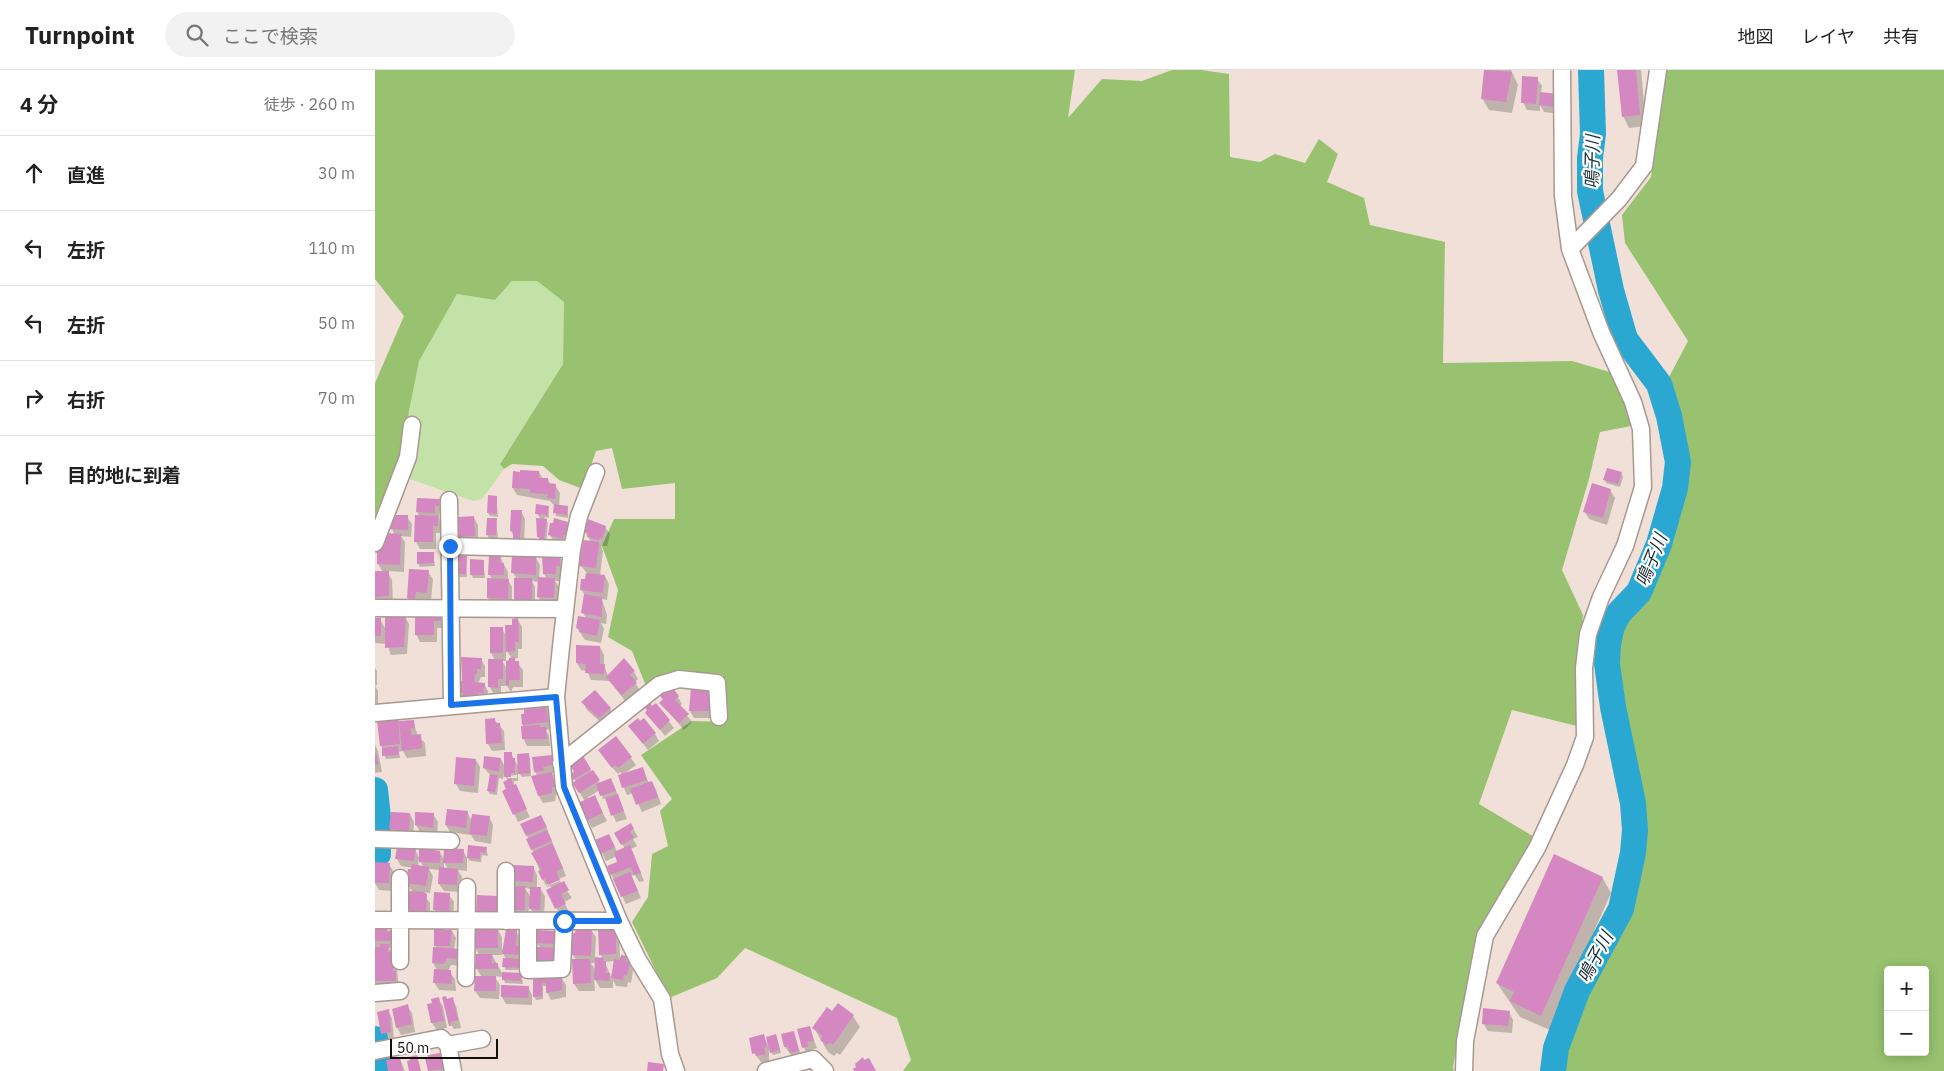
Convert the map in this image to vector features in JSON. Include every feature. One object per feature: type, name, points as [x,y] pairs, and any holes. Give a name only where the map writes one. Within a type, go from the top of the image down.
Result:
[{"type":"street","points":[[1464,1071],[1465,1042],[1485,936],[1537,848],[1585,737],[1583,668],[1588,634],[1601,597],[1625,546],[1638,509],[1643,487],[1641,429],[1633,402],[1601,332],[1570,249],[1563,196],[1563,70]]},
{"type":"street","points":[[1570,249],[1619,199],[1644,166],[1658,70]]},
{"type":"street","points":[[375,543],[408,457],[412,425]]},
{"type":"street","points":[[596,472],[579,516],[573,549],[556,697],[564,787],[619,921],[638,960],[662,999],[670,1054],[676,1071]]},
{"type":"street","points":[[449,500],[451,705]]},
{"type":"street","points":[[450,546],[573,549]]},
{"type":"street","points":[[375,608],[565,609]]},
{"type":"street","points":[[561,763],[659,685],[679,679],[717,684],[719,717]]},
{"type":"street","points":[[375,713],[556,697]]},
{"type":"street","points":[[377,839],[451,841]]},
{"type":"street","points":[[506,871],[506,921]]},
{"type":"street","points":[[400,878],[400,961]]},
{"type":"street","points":[[466,978],[467,887]]},
{"type":"street","points":[[375,920],[619,921]]},
{"type":"street","points":[[528,921],[528,970],[562,970],[564,921]]},
{"type":"street","points":[[375,993],[400,991]]},
{"type":"street","points":[[378,1050],[441,1038],[447,1045],[453,1071]]},
{"type":"street","points":[[447,1045],[482,1039]]},
{"type":"street","points":[[766,1071],[813,1059],[825,1071]]},
{"type":"green space","points":[[375,70],[1075,70],[1068,118],[1102,79],[1142,81],[1172,70],[1201,70],[1229,74],[1230,157],[1260,162],[1275,154],[1305,163],[1319,139],[1338,154],[1327,182],[1364,198],[1370,225],[1445,242],[1443,363],[1572,361],[1613,373],[1627,407],[1631,426],[1600,432],[1589,479],[1562,570],[1583,615],[1577,679],[1577,726],[1512,710],[1479,804],[1536,838],[1476,938],[1453,1067],[1454,1071],[903,1071],[911,1060],[897,1018],[745,948],[717,978],[669,998],[632,922],[648,897],[652,854],[668,846],[660,811],[672,799],[641,755],[692,721],[724,722],[723,675],[677,670],[646,686],[632,651],[608,637],[618,590],[602,546],[614,519],[675,519],[675,483],[622,489],[612,448],[596,451],[583,489],[559,480],[543,466],[512,464],[504,469],[500,464],[563,364],[564,302],[537,281],[512,281],[495,300],[457,294],[419,361],[409,411],[404,460],[375,535],[375,383],[404,316],[375,279]]},
{"type":"green space","points":[[1666,70],[1944,70],[1944,1071],[1563,1071],[1574,1025],[1594,980],[1626,922],[1640,875],[1644,822],[1638,775],[1619,687],[1618,644],[1620,634],[1628,619],[1653,587],[1672,543],[1682,507],[1687,474],[1687,460],[1680,419],[1668,379],[1688,341],[1625,243],[1622,215],[1651,177]]},
{"type":"green space","points":[[512,281],[537,281],[564,302],[563,364],[500,463],[504,469],[482,499],[473,501],[398,475],[405,447],[415,375],[422,353],[431,336],[457,294],[495,300]]},
{"type":"building","points":[[1484,70],[1512,72],[1506,102],[1481,99]]},
{"type":"building","points":[[1617,70],[1636,70],[1640,115],[1622,117]]},
{"type":"building","points":[[1522,76],[1538,77],[1536,104],[1521,103]]},
{"type":"building","points":[[1540,92],[1558,94],[1556,107],[1539,105]]},
{"type":"building","points":[[1607,468],[1622,472],[1618,484],[1603,480]]},
{"type":"building","points":[[520,470],[539,471],[539,478],[548,478],[548,483],[556,484],[555,499],[547,498],[548,494],[530,493],[530,489],[512,488],[513,471],[520,472]]},
{"type":"building","points":[[1592,483],[1611,489],[1603,518],[1583,512]]},
{"type":"building","points":[[488,495],[497,496],[497,514],[487,513]]},
{"type":"building","points":[[417,498],[440,499],[439,506],[435,506],[435,513],[416,512]]},
{"type":"building","points":[[536,504],[549,506],[548,515],[535,514]]},
{"type":"building","points":[[554,504],[568,506],[567,515],[553,513]]},
{"type":"building","points":[[511,510],[522,510],[520,539],[513,539],[513,531],[510,531]]},
{"type":"building","points":[[391,515],[408,515],[408,530],[390,529]]},
{"type":"building","points":[[415,515],[438,516],[438,526],[433,526],[433,542],[414,542]]},
{"type":"building","points":[[474,516],[475,536],[458,537],[458,517]]},
{"type":"building","points":[[487,518],[497,518],[496,535],[486,535]]},
{"type":"building","points":[[536,518],[547,519],[544,541],[539,540],[540,537],[537,537]]},
{"type":"building","points":[[554,518],[568,522],[566,535],[563,535],[563,539],[548,535],[550,523],[553,523]]},
{"type":"building","points":[[588,519],[606,526],[602,539],[587,537],[588,533],[584,532]]},
{"type":"building","points":[[385,533],[401,534],[400,565],[377,564],[377,550],[380,550],[380,539]]},
{"type":"building","points":[[583,540],[599,542],[596,568],[579,566]]},
{"type":"building","points":[[417,552],[434,552],[434,563],[417,564]]},
{"type":"building","points":[[489,555],[501,556],[500,563],[504,563],[504,575],[488,575]]},
{"type":"building","points":[[512,555],[536,556],[536,575],[511,573]]},
{"type":"building","points":[[542,555],[560,555],[560,566],[556,566],[556,574],[543,574]]},
{"type":"building","points":[[457,556],[467,556],[466,574],[456,574]]},
{"type":"building","points":[[470,559],[484,560],[484,575],[470,575]]},
{"type":"building","points":[[409,569],[429,570],[427,593],[416,592],[415,599],[407,598]]},
{"type":"building","points":[[375,571],[389,571],[389,596],[375,597]]},
{"type":"building","points":[[586,573],[605,575],[603,593],[580,590],[581,579],[585,579]]},
{"type":"building","points":[[538,577],[555,578],[554,598],[537,597]]},
{"type":"building","points":[[487,578],[509,579],[508,599],[487,598]]},
{"type":"building","points":[[514,578],[532,578],[532,601],[514,601]]},
{"type":"building","points":[[584,594],[602,597],[602,617],[581,613]]},
{"type":"building","points":[[415,615],[441,615],[441,621],[434,621],[434,635],[415,635]]},
{"type":"building","points":[[385,616],[406,616],[404,647],[385,648]]},
{"type":"building","points":[[578,616],[600,620],[597,636],[579,632],[580,629],[576,628]]},
{"type":"building","points":[[375,618],[381,618],[381,636],[375,636]]},
{"type":"building","points":[[518,618],[519,642],[515,642],[515,651],[506,652],[505,625],[512,625],[512,619]]},
{"type":"building","points":[[490,627],[503,627],[503,653],[490,653]]},
{"type":"building","points":[[576,645],[600,646],[600,664],[605,664],[604,674],[585,673],[586,664],[576,663]]},
{"type":"building","points":[[461,657],[482,658],[481,669],[477,669],[474,682],[485,683],[484,693],[478,693],[478,697],[463,696],[463,693],[458,693],[458,681],[462,681]]},
{"type":"building","points":[[515,657],[515,661],[519,661],[520,680],[509,680],[509,685],[506,685],[506,661],[509,658]]},
{"type":"building","points":[[624,658],[635,671],[630,675],[637,683],[621,695],[606,677]]},
{"type":"building","points":[[488,659],[503,659],[503,679],[498,679],[498,688],[488,687]]},
{"type":"building","points":[[672,687],[679,696],[675,700],[689,714],[679,723],[659,703],[663,699],[660,696]]},
{"type":"building","points":[[691,688],[712,691],[713,711],[689,711]]},
{"type":"building","points":[[595,690],[611,708],[599,718],[581,702]]},
{"type":"building","points":[[650,703],[652,706],[656,703],[670,720],[660,730],[645,713],[647,710],[645,708]]},
{"type":"building","points":[[546,705],[548,722],[522,725],[521,714],[524,714],[524,707]]},
{"type":"building","points":[[393,717],[398,717],[400,744],[380,746],[377,721],[393,720]]},
{"type":"building","points":[[495,718],[495,723],[500,723],[502,743],[486,744],[485,719]]},
{"type":"building","points":[[638,718],[640,721],[644,718],[656,733],[643,744],[628,726]]},
{"type":"building","points":[[414,720],[415,728],[411,728],[411,735],[421,734],[422,748],[402,751],[399,721]]},
{"type":"building","points":[[540,725],[540,727],[546,727],[547,739],[522,739],[521,726]]},
{"type":"building","points":[[616,736],[632,757],[618,768],[615,765],[612,768],[598,750]]},
{"type":"building","points":[[398,746],[399,755],[382,756],[382,748]]},
{"type":"building","points":[[504,752],[512,752],[512,758],[515,758],[515,773],[511,773],[511,777],[504,777]]},
{"type":"building","points":[[529,753],[530,773],[518,774],[517,754]]},
{"type":"building","points":[[375,754],[379,764],[375,765]]},
{"type":"building","points":[[552,755],[553,765],[543,767],[544,771],[534,772],[532,757]]},
{"type":"building","points":[[484,756],[501,758],[499,772],[483,768]]},
{"type":"building","points":[[583,756],[591,769],[573,780],[570,774],[574,772],[570,765]]},
{"type":"building","points":[[456,757],[476,759],[474,786],[454,784]]},
{"type":"building","points":[[643,767],[647,780],[622,788],[618,775]]},
{"type":"building","points":[[593,770],[600,780],[579,793],[572,783]]},
{"type":"building","points":[[552,772],[555,787],[552,787],[552,793],[538,796],[531,776]]},
{"type":"building","points":[[490,774],[498,775],[495,792],[487,791]]},
{"type":"building","points":[[511,778],[513,785],[516,784],[527,809],[513,815],[502,791],[506,789],[503,782]]},
{"type":"building","points":[[611,778],[616,791],[600,796],[596,784]]},
{"type":"building","points":[[652,781],[658,797],[636,805],[630,789]]},
{"type":"building","points":[[618,794],[624,811],[611,816],[605,798]]},
{"type":"building","points":[[595,795],[603,813],[586,821],[578,803]]},
{"type":"building","points":[[447,809],[468,811],[466,828],[445,825]]},
{"type":"building","points":[[391,812],[410,813],[409,831],[389,829]]},
{"type":"building","points":[[415,812],[434,813],[433,828],[415,825]]},
{"type":"building","points":[[472,814],[490,816],[487,836],[469,834]]},
{"type":"building","points":[[541,815],[547,827],[526,836],[520,824]]},
{"type":"building","points":[[631,823],[634,829],[630,831],[634,838],[621,845],[614,833]]},
{"type":"building","points":[[547,830],[552,841],[531,850],[526,839]]},
{"type":"building","points":[[609,834],[615,847],[601,854],[595,840]]},
{"type":"building","points":[[552,843],[563,868],[556,871],[560,880],[548,885],[545,879],[542,880],[538,871],[541,870],[531,853]]},
{"type":"building","points":[[468,845],[487,847],[486,853],[480,852],[480,859],[467,858]]},
{"type":"building","points":[[630,845],[641,873],[634,875],[631,867],[610,875],[607,866],[617,862],[614,852]]},
{"type":"building","points":[[397,847],[416,849],[414,861],[395,859]]},
{"type":"building","points":[[419,848],[440,851],[440,863],[419,862]]},
{"type":"building","points":[[444,848],[464,849],[463,863],[443,863]]},
{"type":"building","points":[[1554,854],[1603,877],[1541,1016],[1510,1001],[1514,992],[1496,983]]},
{"type":"building","points":[[375,862],[390,863],[389,883],[375,883]]},
{"type":"building","points":[[412,864],[429,867],[426,886],[406,883],[408,869],[411,869]]},
{"type":"building","points":[[512,865],[534,866],[533,882],[511,881]]},
{"type":"building","points":[[439,867],[458,869],[457,885],[438,884]]},
{"type":"building","points":[[630,872],[638,891],[621,897],[613,879]]},
{"type":"building","points":[[564,881],[569,890],[561,894],[566,904],[555,909],[546,890]]},
{"type":"building","points":[[512,886],[525,886],[525,910],[512,910]]},
{"type":"building","points":[[530,887],[541,887],[540,910],[529,909]]},
{"type":"building","points":[[408,891],[424,892],[427,894],[426,912],[407,911]]},
{"type":"building","points":[[434,892],[450,893],[449,911],[433,910]]},
{"type":"building","points":[[477,895],[499,896],[498,914],[476,914]]},
{"type":"building","points":[[375,927],[387,927],[387,931],[393,930],[394,941],[375,941]]},
{"type":"building","points":[[444,927],[444,930],[452,930],[450,946],[434,946],[434,928]]},
{"type":"building","points":[[474,928],[498,928],[498,948],[474,948]]},
{"type":"building","points":[[576,928],[592,929],[591,956],[572,955],[572,933],[575,933]]},
{"type":"building","points":[[598,928],[616,928],[616,954],[599,955]]},
{"type":"building","points":[[506,929],[517,930],[516,945],[520,946],[519,955],[502,954]]},
{"type":"building","points":[[536,930],[555,931],[555,944],[536,943]]},
{"type":"building","points":[[380,944],[389,944],[388,952],[393,952],[393,971],[396,971],[396,981],[375,981],[375,947],[380,947]]},
{"type":"building","points":[[433,947],[460,949],[459,959],[447,958],[444,964],[432,963]]},
{"type":"building","points":[[537,947],[557,948],[556,961],[537,960]]},
{"type":"building","points":[[476,954],[492,954],[492,963],[498,963],[498,969],[475,969]]},
{"type":"building","points":[[621,955],[627,956],[626,961],[630,962],[627,976],[624,975],[623,980],[611,978],[614,959],[620,960]]},
{"type":"building","points":[[595,957],[604,958],[603,961],[606,961],[606,973],[610,973],[609,981],[594,980]]},
{"type":"building","points":[[503,958],[520,959],[519,968],[502,967]]},
{"type":"building","points":[[572,959],[590,959],[591,983],[573,984]]},
{"type":"building","points":[[434,969],[451,970],[452,984],[433,983]]},
{"type":"building","points":[[502,972],[522,973],[521,981],[502,980]]},
{"type":"building","points":[[475,976],[496,976],[496,991],[474,991]]},
{"type":"building","points":[[533,976],[562,976],[562,990],[546,993],[546,983],[542,983],[542,996],[533,997]]},
{"type":"building","points":[[501,985],[529,986],[528,998],[501,997]]},
{"type":"building","points":[[446,996],[447,999],[453,997],[458,1020],[450,1022],[451,1026],[449,1026],[442,997]]},
{"type":"building","points":[[439,997],[444,1021],[431,1023],[427,1004],[432,1003],[431,999]]},
{"type":"building","points":[[838,1003],[854,1015],[833,1045],[830,1042],[827,1045],[820,1040],[823,1036],[812,1028],[827,1007],[832,1011]]},
{"type":"building","points":[[408,1004],[412,1024],[396,1028],[392,1009]]},
{"type":"building","points":[[1483,1008],[1510,1011],[1508,1026],[1482,1024]]},
{"type":"building","points":[[389,1009],[391,1032],[381,1034],[377,1012]]},
{"type":"building","points":[[810,1026],[814,1041],[807,1042],[808,1047],[802,1048],[797,1029]]},
{"type":"building","points":[[794,1031],[799,1051],[790,1053],[788,1046],[784,1047],[781,1034]]},
{"type":"building","points":[[764,1034],[767,1047],[764,1048],[766,1054],[756,1056],[755,1053],[752,1054],[749,1038]]},
{"type":"building","points":[[776,1034],[780,1050],[770,1053],[766,1037]]},
{"type":"building","points":[[440,1053],[444,1069],[428,1071],[425,1058],[428,1058],[428,1055]]},
{"type":"building","points":[[417,1055],[421,1071],[409,1071],[407,1061],[410,1060],[409,1057]]},
{"type":"building","points":[[863,1057],[864,1060],[869,1058],[876,1071],[854,1071],[855,1064]]},
{"type":"building","points":[[400,1058],[403,1071],[388,1071],[386,1060]]},
{"type":"building","points":[[648,1062],[664,1064],[663,1071],[647,1071]]},
{"type":"waterway","name":"鳴子川","points":[[1553,1071],[1556,1048],[1577,991],[1621,909],[1633,853],[1635,830],[1633,803],[1613,707],[1607,664],[1608,644],[1612,626],[1619,613],[1639,592],[1659,544],[1675,488],[1678,462],[1669,416],[1659,384],[1625,339],[1611,290],[1590,191],[1590,158],[1593,134],[1591,70]]},
{"type":"waterway","points":[[375,790],[378,817],[378,854],[375,857]]},
{"type":"waterway","points":[[375,1039],[382,1071]]},
{"type":"route","points":[[450,546],[451,705],[556,697],[564,787],[619,921],[564,921]]}]
